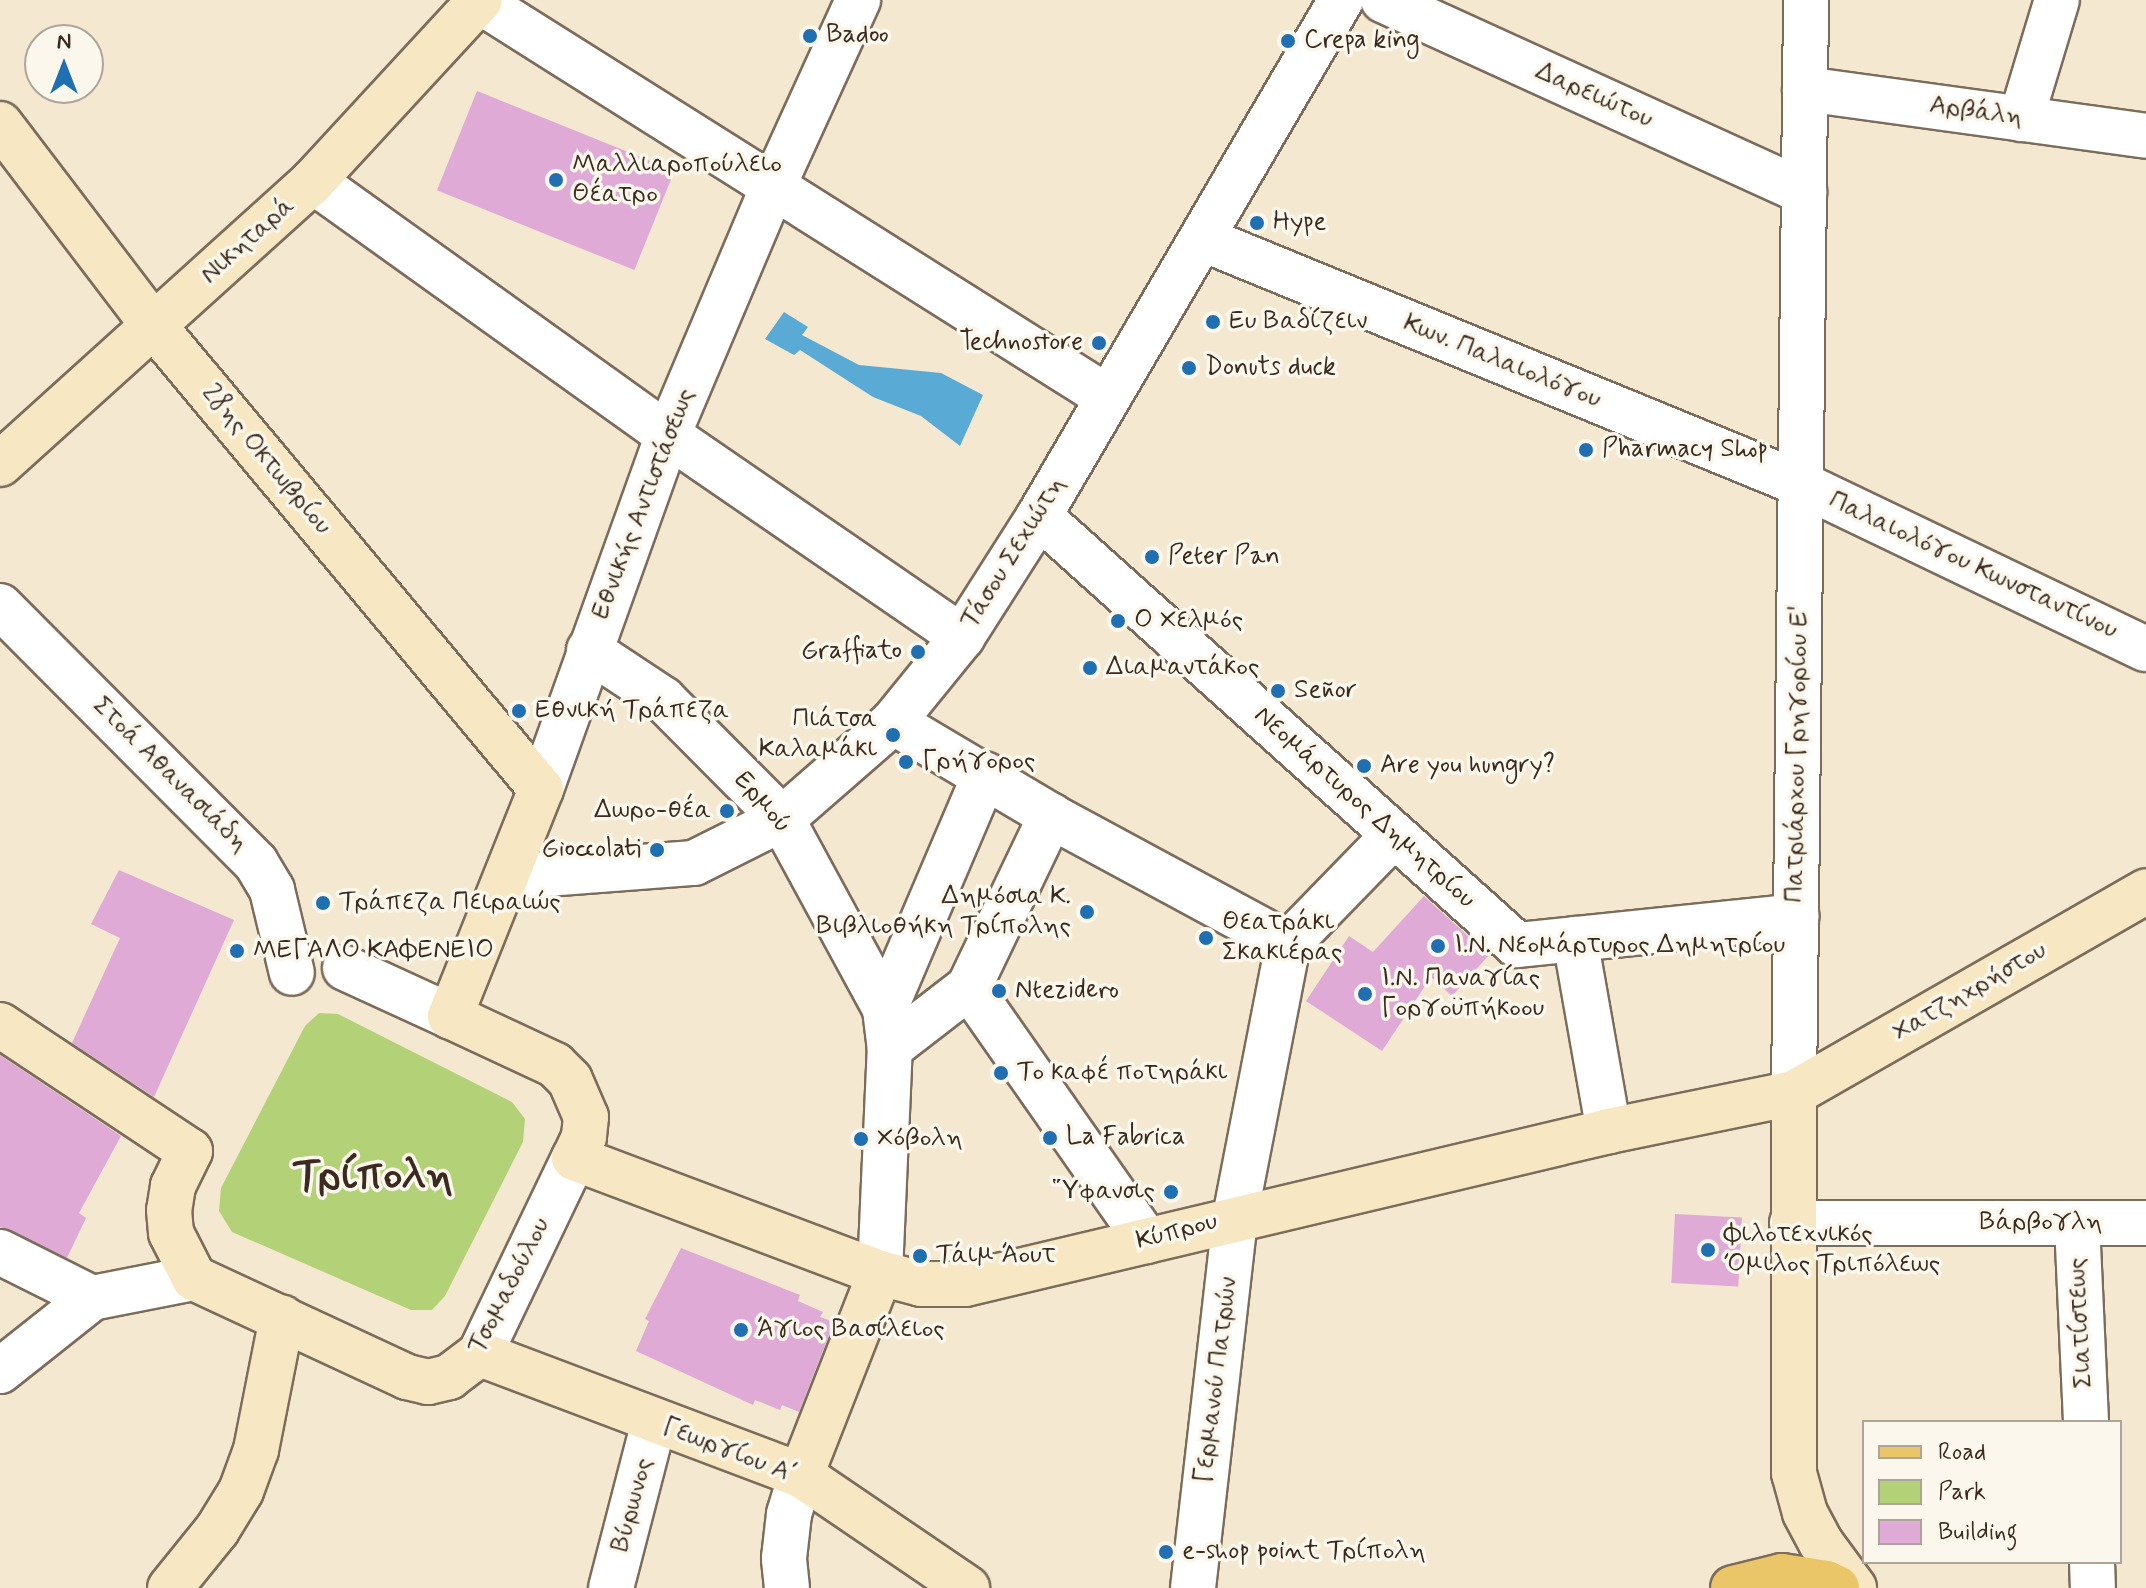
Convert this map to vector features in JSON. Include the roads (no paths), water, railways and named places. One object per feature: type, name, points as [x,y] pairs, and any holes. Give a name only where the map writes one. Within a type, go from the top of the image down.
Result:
[{"type":"main road","name":"Νικηταρά","points":[[0,464],[313,181],[479,0]]},
{"type":"main road","name":"28ης Οκτωβρίου","points":[[0,124],[154,326],[541,789]]},
{"type":"main road","name":"Εθνικής Αντιστάσεως","points":[[450,1016],[541,789]]},
{"type":"main road","name":"Χατζηχρήστου","points":[[1794,1093],[2146,891]]},
{"type":"main road","name":"Τσομαδούλου","points":[[450,1016],[555,1065],[570,1080],[586,1117],[584,1137],[574,1158]]},
{"type":"main road","points":[[0,1025],[190,1151],[173,1186],[169,1210],[175,1244],[194,1278]]},
{"type":"main road","name":"Κύπρου","points":[[574,1158],[880,1273],[921,1284],[965,1284],[1235,1217],[1609,1131],[1794,1093]]},
{"type":"main road","name":"Πατριάρχου Γρηγορίου Ε'","points":[[1794,1093],[1794,1473],[1805,1513],[1821,1543],[1854,1588]]},
{"type":"main road","points":[[801,1475],[880,1273]]},
{"type":"main road","name":"Τσομαδούλου","points":[[194,1278],[407,1377],[428,1382],[449,1377],[480,1354]]},
{"type":"main road","points":[[170,1588],[217,1530],[241,1491],[256,1450],[282,1318]]},
{"type":"main road","name":"Γεωργίου Α΄","points":[[480,1354],[801,1475],[967,1588]]},
{"type":"main road","points":[[1733,1588],[1782,1576],[1826,1583],[1837,1588]]},
{"type":"street","points":[[479,0],[772,189],[1107,397]]},
{"type":"street","name":"Εθνικής Αντιστάσεως","points":[[541,789],[668,435],[772,189],[858,0]]},
{"type":"street","name":"Τάσου Σεχιώτη","points":[[507,877],[694,863],[782,819],[893,722],[962,637],[1039,516],[1341,0]]},
{"type":"street","name":"Δαρειώτου","points":[[1383,0],[1804,192]]},
{"type":"street","name":"Πατριάρχου Γρηγορίου Ε'","points":[[1794,1093],[1806,0]]},
{"type":"street","points":[[2021,119],[2057,0]]},
{"type":"street","name":"Αρβάλη","points":[[1805,89],[2146,136]]},
{"type":"street","points":[[313,181],[668,435],[962,637]]},
{"type":"street","name":"Κων. Παλαιολόγου","points":[[1203,239],[1801,484]]},
{"type":"street","name":"Παλαιολόγου Κωνσταντίνου","points":[[1801,484],[2146,649]]},
{"type":"street","name":"Νεομάρτυρος Δημητρίου","points":[[1039,516],[1517,945],[1796,916]]},
{"type":"street","name":"Στοά Αθανασιάδη","points":[[0,606],[256,863],[272,890],[292,973]]},
{"type":"street","name":"Ερμού","points":[[589,650],[663,699],[782,819],[888,1028]]},
{"type":"street","points":[[893,722],[1051,816],[1288,944],[1394,835]]},
{"type":"street","points":[[880,1273],[888,1028],[985,774]]},
{"type":"street","points":[[888,1028],[969,987],[1051,816]]},
{"type":"street","points":[[1575,939],[1609,1131]]},
{"type":"street","name":"Γερμανού Πατρών","points":[[1193,1588],[1235,1217],[1288,944]]},
{"type":"street","name":"Τσομαδούλου","points":[[345,968],[450,1016]]},
{"type":"street","points":[[969,987],[1147,1241]]},
{"type":"street","name":"Τσομαδούλου","points":[[480,1354],[574,1158]]},
{"type":"street","name":"Βάρβογλη","points":[[1792,1223],[2146,1223]]},
{"type":"street","name":"Σιατίστεως","points":[[2077,1223],[2086,1420]]},
{"type":"street","points":[[0,1252],[92,1298]]},
{"type":"street","points":[[0,1371],[92,1298],[194,1278]]},
{"type":"street","name":"Βύρωνος","points":[[611,1588],[654,1422]]},
{"type":"street","points":[[787,1588],[785,1543],[789,1514],[801,1475]]},
{"type":"street","points":[[2092,1564],[2093,1588]]},
{"type":"water","points":[[784,312],[808,327],[802,335],[859,365],[941,373],[983,395],[960,446],[921,416],[873,397],[800,350],[794,355],[765,339]]},
{"type":"place","name":"Badoo","points":[[810,36]]},
{"type":"place","name":"Crepa king","points":[[1288,41]]},
{"type":"place","name":"Μαλλιαροπούλειο Θέατρο","points":[[556,180]]},
{"type":"place","name":"Hype","points":[[1257,223]]},
{"type":"place","name":"Ευ Βαδίζειν","points":[[1213,322]]},
{"type":"place","name":"Technostore","points":[[1099,343]]},
{"type":"place","name":"Donuts duck","points":[[1189,368]]},
{"type":"place","name":"Pharmacy Shop","points":[[1586,450]]},
{"type":"place","name":"Peter Pan","points":[[1152,557]]},
{"type":"place","name":"Ο Χελμός","points":[[1118,621]]},
{"type":"place","name":"Graffiato","points":[[918,652]]},
{"type":"place","name":"Διαμαντάκος","points":[[1090,668]]},
{"type":"place","name":"Señor","points":[[1278,691]]},
{"type":"place","name":"Εθνική Τράπεζα","points":[[519,711]]},
{"type":"place","name":"Πιάτσα Καλαμάκι","points":[[893,735]]},
{"type":"place","name":"Γρήγορος","points":[[906,762]]},
{"type":"place","name":"Are you hungry?","points":[[1364,766]]},
{"type":"place","name":"Δωρο-θέα","points":[[727,811]]},
{"type":"place","name":"Gioccolati","points":[[657,850]]},
{"type":"place","name":"Τράπεζα Πειραιώς","points":[[323,903]]},
{"type":"place","name":"Δημόσια Κ. Βιβλιοθήκη Τρίπολης","points":[[1087,912]]},
{"type":"place","name":"Θεατράκι Σκακιέρας","points":[[1206,938]]},
{"type":"place","name":"Ι.Ν. Νεομάρτυρος Δημητρίου","points":[[1438,946]]},
{"type":"place","name":"ΜΕΓΑΛΟ ΚΑΦΕΝΕΙΟ","points":[[237,951]]},
{"type":"place","name":"Ntezidero","points":[[999,991]]},
{"type":"place","name":"Ι.Ν. Παναγίας Γοργοϋπήκοου","points":[[1365,994]]},
{"type":"place","name":"Το καφέ ποτηράκι","points":[[1001,1073]]},
{"type":"place","name":"La Fabrica","points":[[1050,1138]]},
{"type":"place","name":"Χόβολη","points":[[861,1139]]},
{"type":"place","name":"Ὕφανσις","points":[[1171,1192]]},
{"type":"place","name":"Φιλοτεχνικός Όμιλος Τριπόλεως","points":[[1708,1250]]},
{"type":"place","name":"Τάιμ Άουτ","points":[[920,1256]]},
{"type":"place","name":"Άγιος Βασίλειος","points":[[741,1330]]},
{"type":"place","name":"e-shop point Τρίπολη","points":[[1166,1552]]},
{"type":"district","name":"Τρίπολη","points":[[373,1177]]}]
